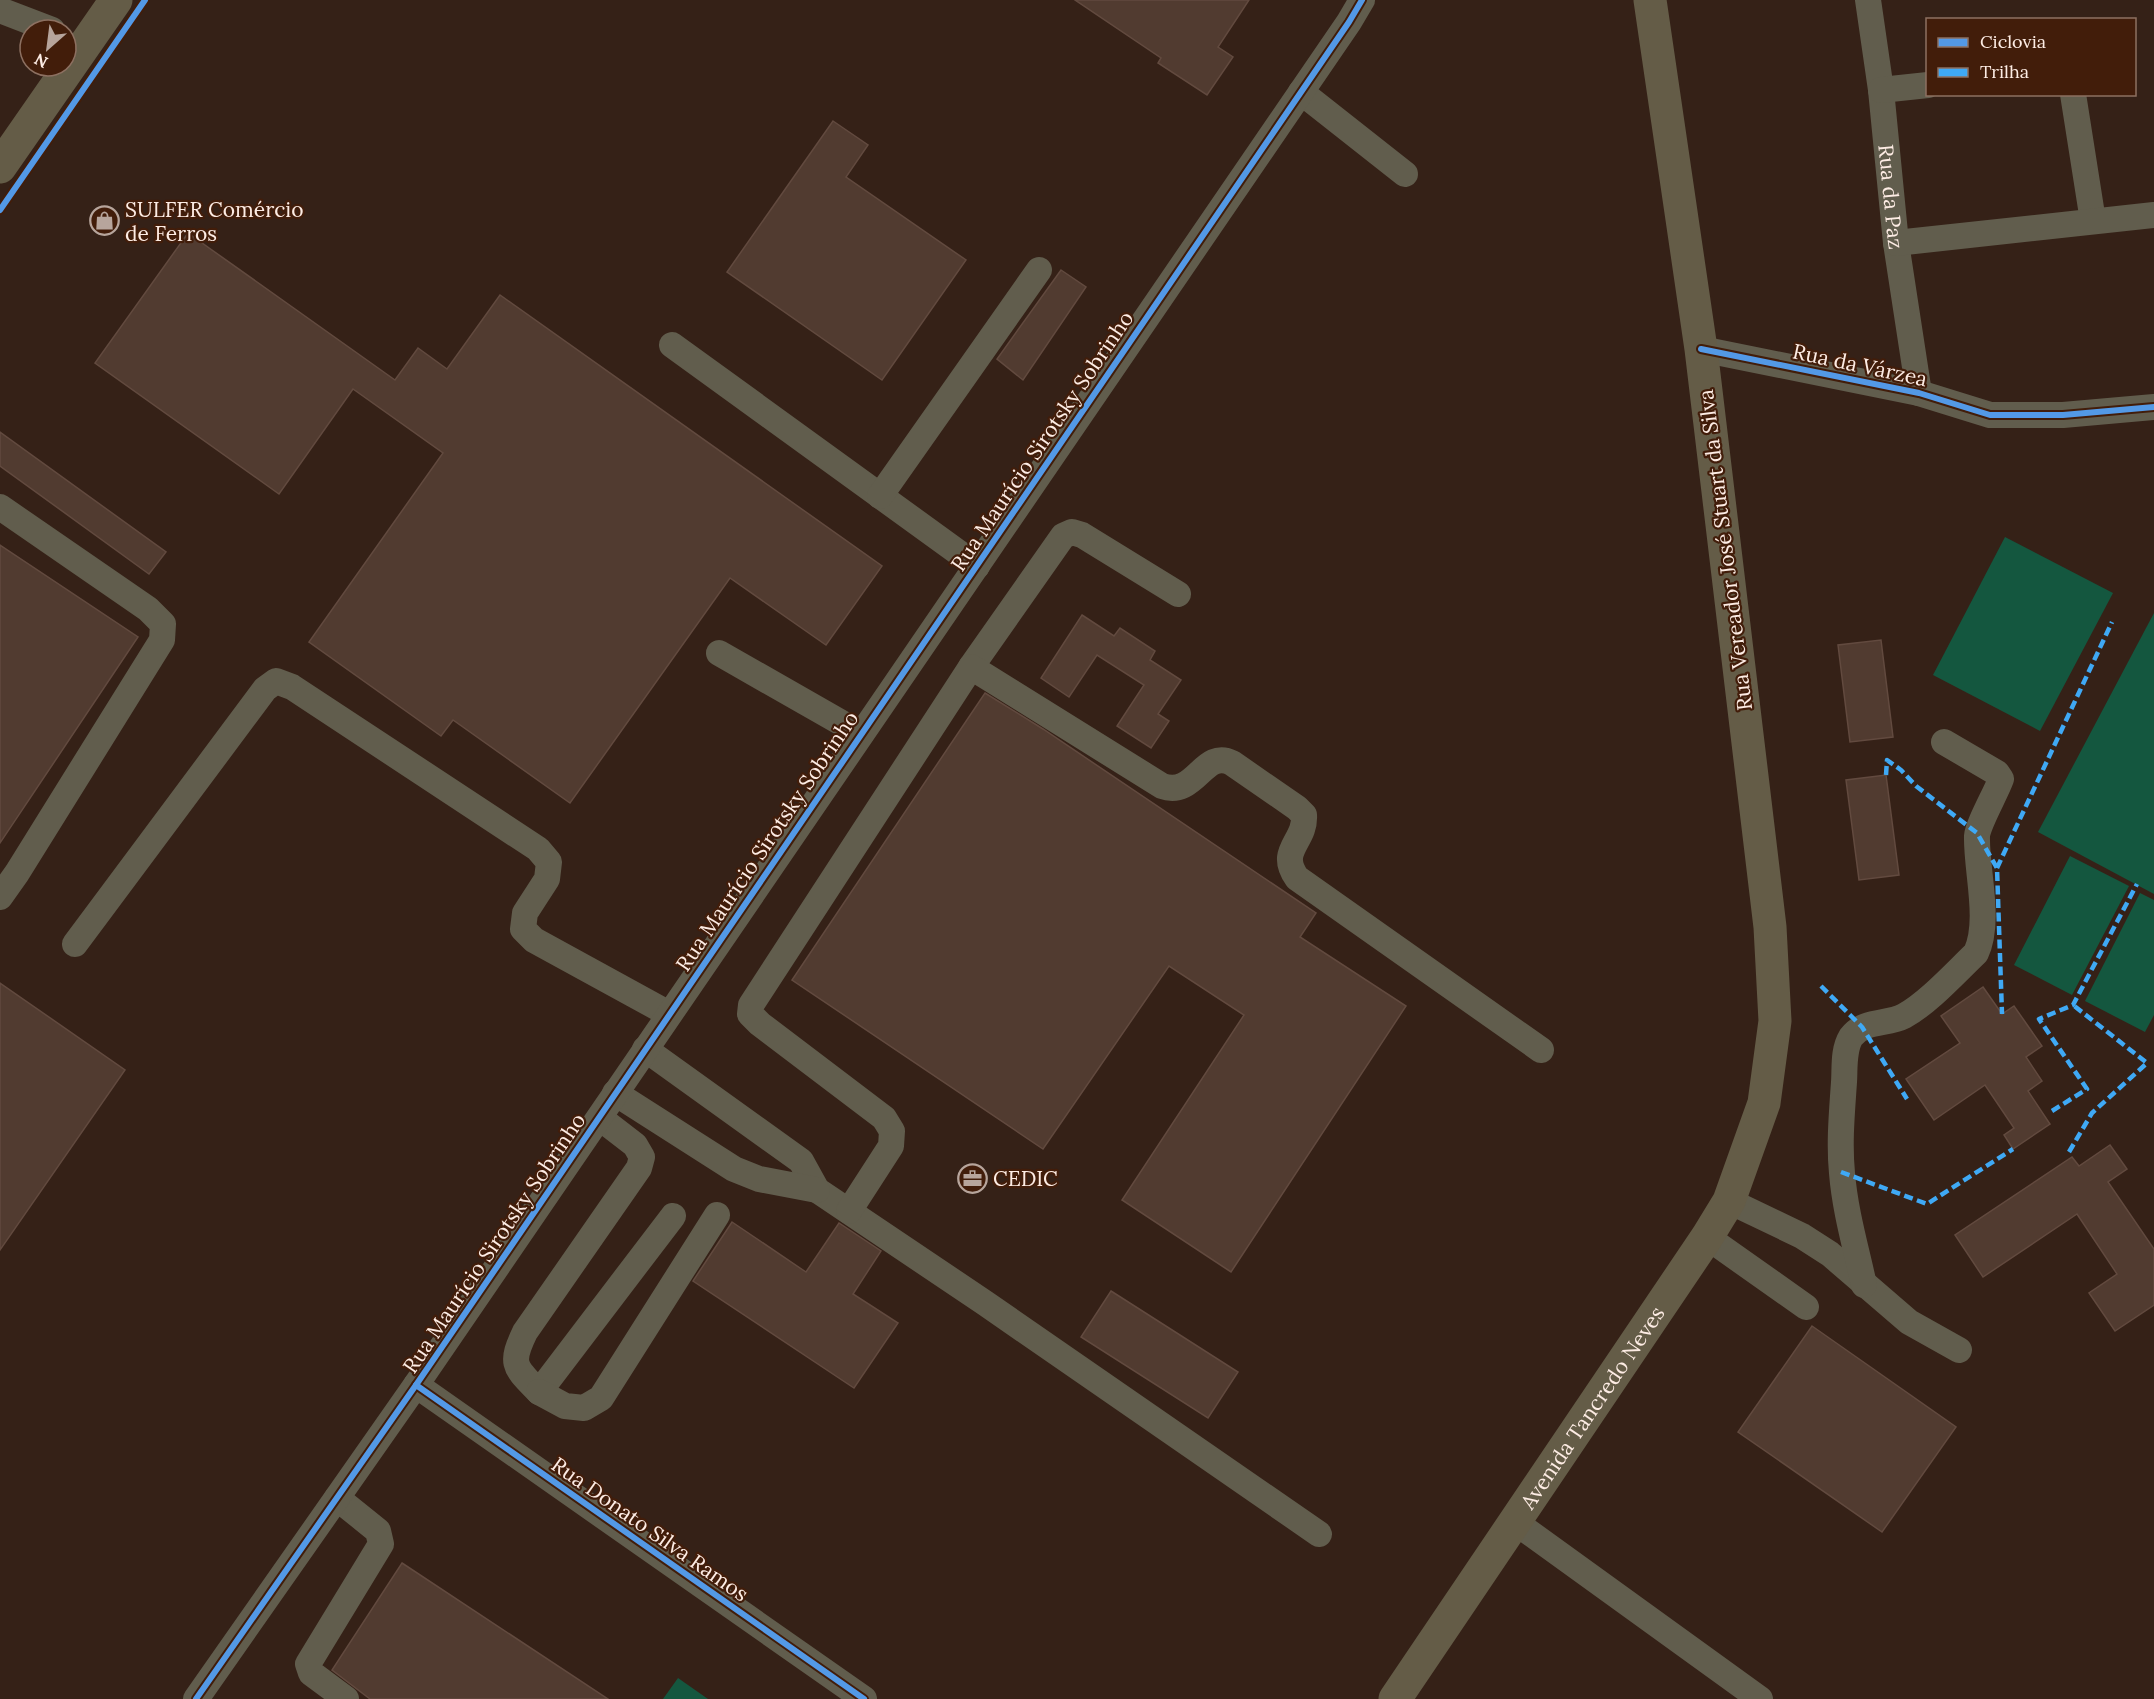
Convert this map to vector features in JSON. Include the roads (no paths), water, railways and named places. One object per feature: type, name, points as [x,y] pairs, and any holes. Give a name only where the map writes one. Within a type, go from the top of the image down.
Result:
[{"type":"main road","points":[[78,38],[116,0]]},
{"type":"main road","name":"Rua Vereador José Stuart da Silva","points":[[1650,0],[1701,349],[1770,927],[1775,1021],[1764,1102]]},
{"type":"main road","points":[[0,167],[53,78]]},
{"type":"main road","name":"Avenida Tancredo Neves","points":[[1395,1699],[1707,1238],[1729,1201],[1764,1102]]},
{"type":"street","name":"Rua Maurício Sirotsky Sobrinho","points":[[196,1699],[600,1118],[1362,0]]},
{"type":"street","name":"Rua da Paz","points":[[1868,0],[1881,90],[1896,243],[1919,393]]},
{"type":"street","points":[[0,10],[20,18]]},
{"type":"street","points":[[1881,90],[1926,85]]},
{"type":"street","points":[[1301,92],[1405,174]]},
{"type":"street","points":[[2073,96],[2093,221]]},
{"type":"street","points":[[1896,243],[2154,214]]},
{"type":"street","points":[[880,496],[1039,270]]},
{"type":"street","points":[[672,345],[976,566]]},
{"type":"street","name":"Rua da Várzea","points":[[1701,349],[1919,393],[1981,412],[2008,416],[2063,415],[2154,408]]},
{"type":"street","points":[[0,507],[148,609],[163,624],[162,640],[0,897]]},
{"type":"street","points":[[849,1211],[891,1146],[892,1131],[884,1118],[759,1024],[750,1014],[751,1005],[971,667],[1063,536],[1072,532],[1082,535],[1178,594]]},
{"type":"street","points":[[719,653],[861,734]]},
{"type":"street","points":[[971,667],[1162,786],[1173,789],[1182,788],[1216,760],[1224,759],[1232,763],[1304,815],[1305,823],[1290,857],[1290,867],[1297,878],[1541,1050]]},
{"type":"street","points":[[75,944],[265,689],[276,681],[292,687],[538,849],[549,862],[547,879],[525,913],[523,929],[534,940],[669,1014]]},
{"type":"street","points":[[1864,1285],[1841,1172],[1841,1121],[1846,1050],[1851,1037],[1862,1027],[1904,1016],[1920,1005],[1976,953],[1982,941],[1982,883],[1977,833],[2001,780],[1997,773],[1944,742]]},
{"type":"street","points":[[645,1049],[801,1161],[817,1190]]},
{"type":"street","points":[[615,1093],[734,1169],[759,1179],[817,1190],[1319,1534]]},
{"type":"street","points":[[600,1118],[635,1145],[642,1156],[639,1168],[525,1332],[515,1352],[518,1370],[539,1392],[565,1406],[584,1408],[601,1398],[717,1215]]},
{"type":"street","points":[[1729,1201],[1802,1236],[1830,1254],[1909,1322],[1959,1350]]},
{"type":"street","points":[[539,1392],[673,1216]]},
{"type":"street","points":[[1707,1238],[1806,1307]]},
{"type":"street","name":"Rua Donato Silva Ramos","points":[[416,1385],[864,1699]]},
{"type":"street","points":[[337,1498],[378,1531],[381,1544],[308,1664],[311,1673],[346,1699]]},
{"type":"street","points":[[1515,1522],[1760,1699]]},
{"type":"place","name":"SULFER Comércio de Ferros","points":[[104,221]]},
{"type":"place","name":"CEDIC","points":[[972,1178]]}]
